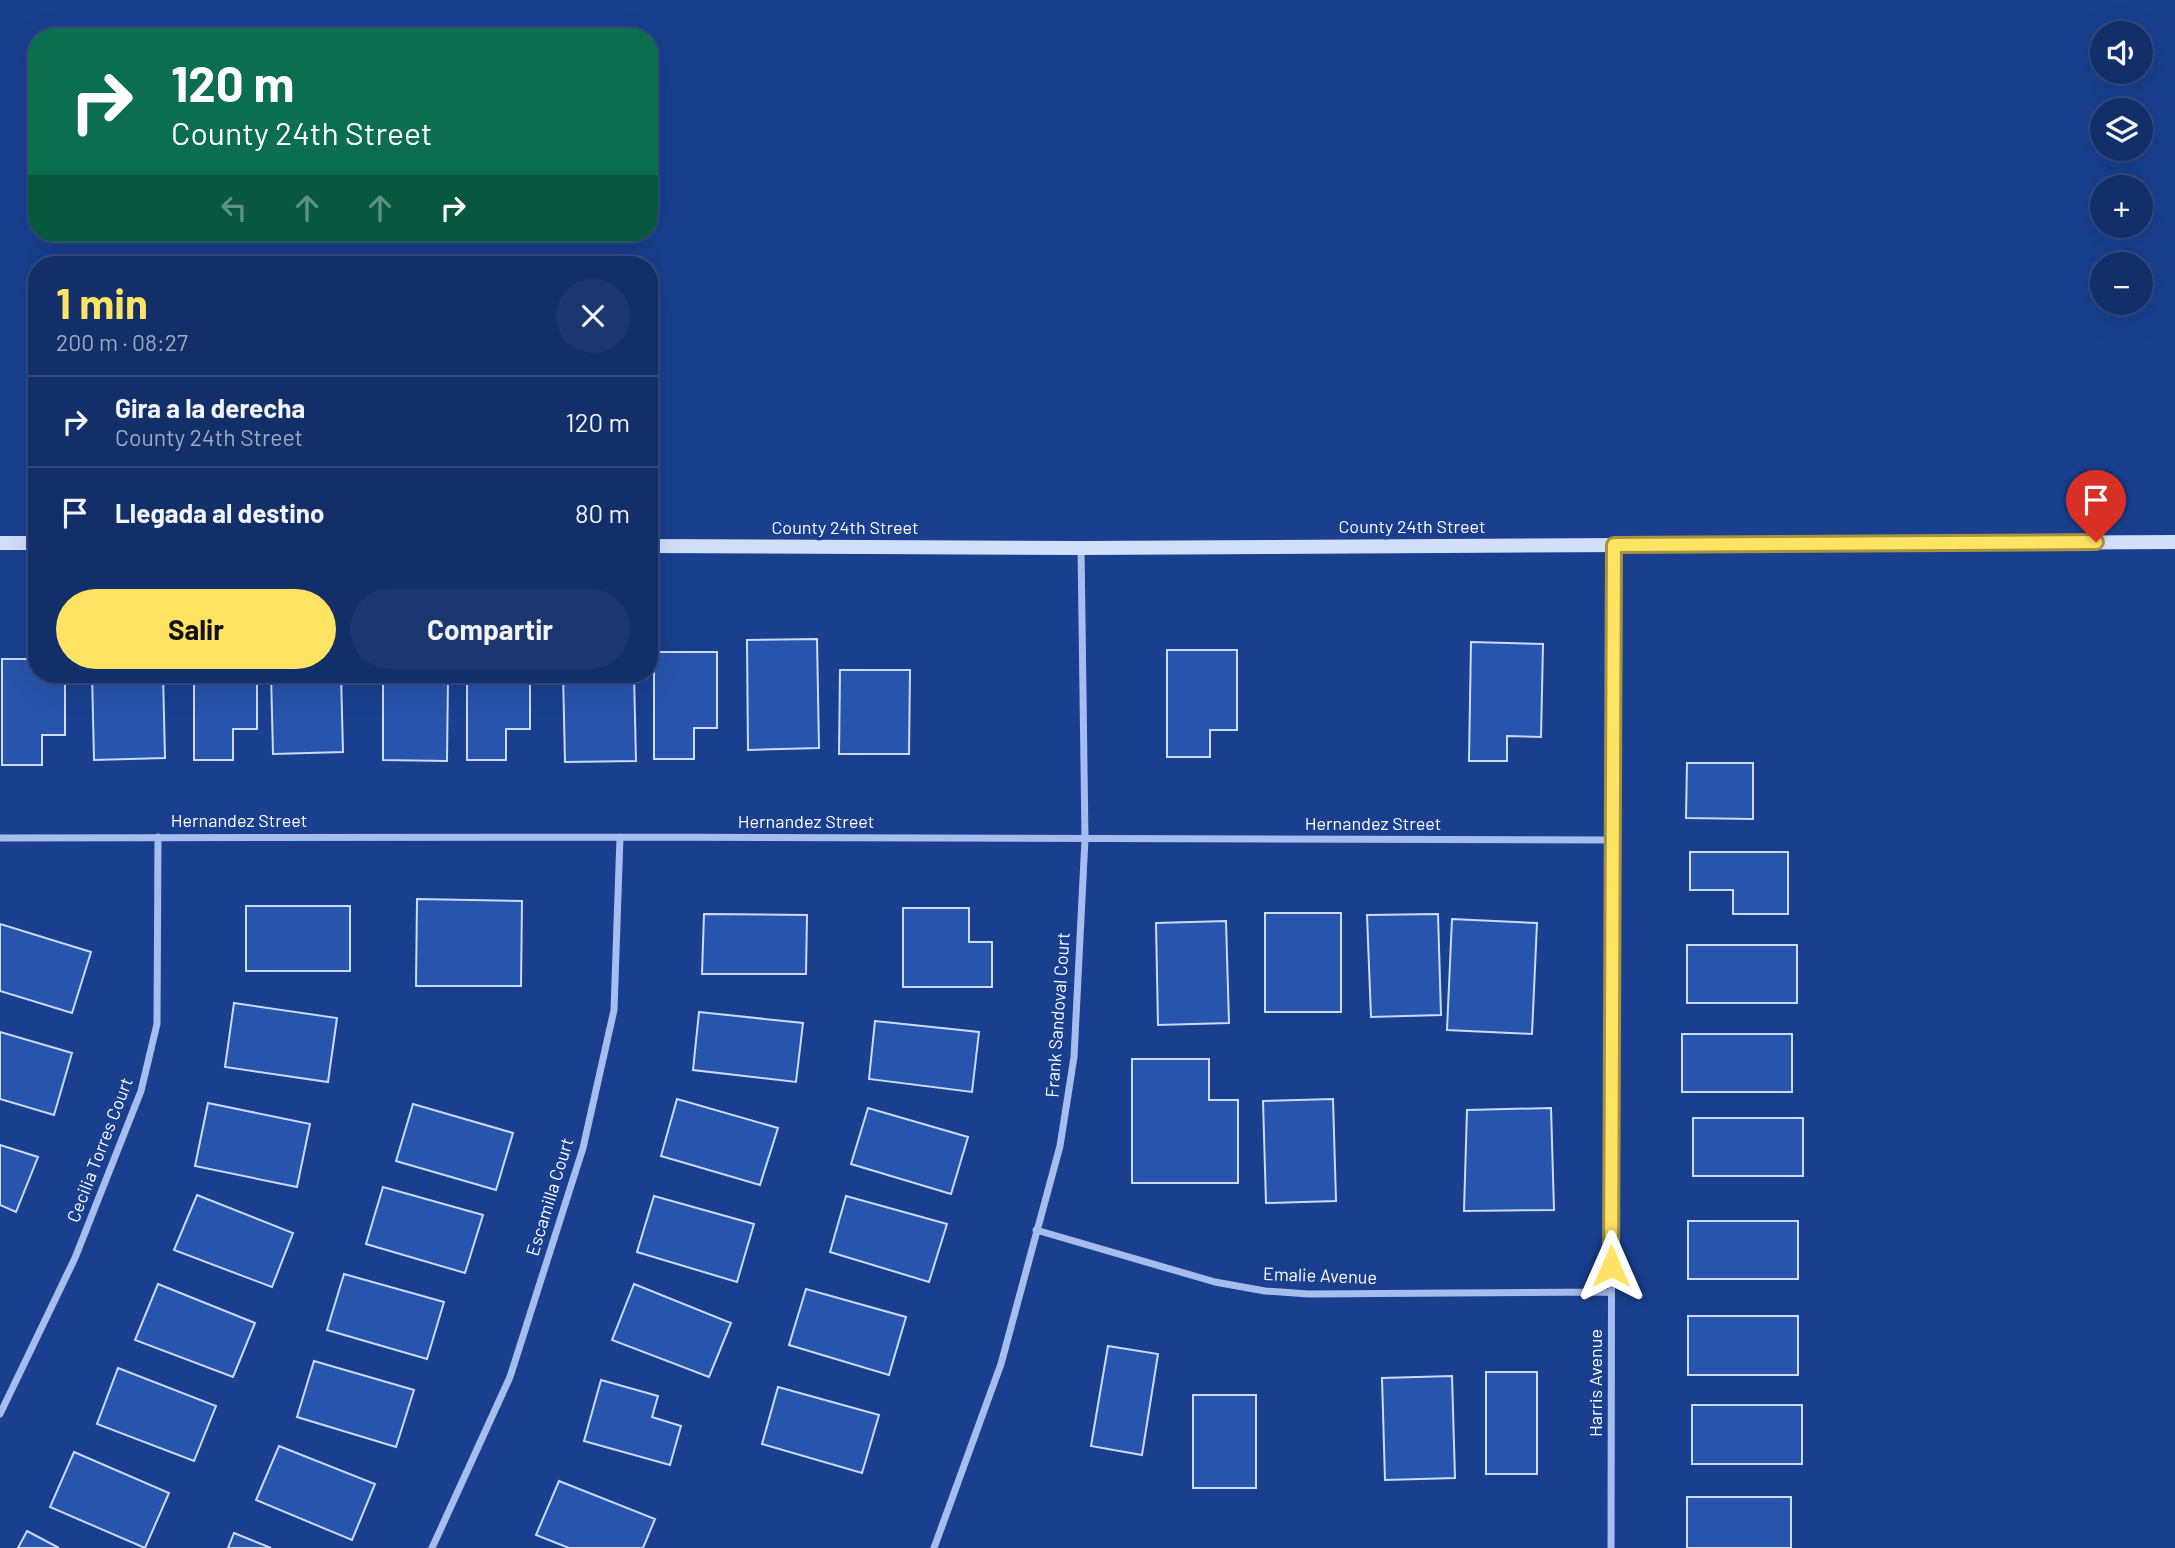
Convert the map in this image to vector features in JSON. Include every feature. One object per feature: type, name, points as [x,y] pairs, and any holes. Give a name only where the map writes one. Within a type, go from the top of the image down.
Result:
[{"type":"main road","points":[[0,542],[28,543]]},
{"type":"main road","name":"County 24th Street","points":[[658,546],[1081,548],[2175,542]]},
{"type":"street","name":"Harris Avenue","points":[[1611,1548],[1611,840],[1614,545]]},
{"type":"street","name":"Frank Sandoval Court","points":[[934,1548],[1001,1364],[1060,1146],[1074,1057],[1085,839],[1081,548]]},
{"type":"street","name":"Cecilia Torres Court","points":[[0,1414],[75,1258],[141,1091],[157,1024],[158,837]]},
{"type":"street","name":"Escamilla Court","points":[[432,1548],[510,1377],[583,1148],[614,1010],[620,837]]},
{"type":"street","name":"Hernandez Street","points":[[0,838],[1611,840]]},
{"type":"street","name":"Emalie Avenue","points":[[1036,1230],[1215,1282],[1265,1291],[1309,1294],[1611,1292]]},
{"type":"building","points":[[817,639],[819,748],[748,750],[747,640]]},
{"type":"building","points":[[1471,642],[1543,644],[1541,737],[1507,736],[1507,761],[1469,761]]},
{"type":"building","points":[[1167,650],[1237,650],[1237,730],[1210,730],[1210,757],[1167,757]]},
{"type":"building","points":[[658,652],[717,652],[717,728],[694,728],[694,759],[654,759],[654,683],[658,683]]},
{"type":"building","points":[[2,659],[28,659],[28,683],[65,683],[65,735],[42,735],[42,765],[2,765]]},
{"type":"building","points":[[840,670],[910,670],[909,754],[839,754]]},
{"type":"building","points":[[92,683],[163,683],[165,758],[94,760]]},
{"type":"building","points":[[194,683],[257,683],[257,729],[233,729],[233,760],[194,760]]},
{"type":"building","points":[[271,683],[341,683],[343,752],[273,754]]},
{"type":"building","points":[[383,683],[448,683],[447,761],[383,760]]},
{"type":"building","points":[[467,683],[530,683],[530,729],[506,729],[506,760],[467,760]]},
{"type":"building","points":[[563,683],[634,683],[636,761],[565,762]]},
{"type":"building","points":[[1687,763],[1753,763],[1753,819],[1686,818]]},
{"type":"building","points":[[1690,852],[1788,852],[1788,914],[1733,914],[1733,890],[1690,890]]},
{"type":"building","points":[[417,899],[522,901],[521,986],[416,986]]},
{"type":"building","points":[[246,906],[350,906],[350,971],[246,971]]},
{"type":"building","points":[[903,908],[969,908],[969,942],[992,942],[992,987],[903,987]]},
{"type":"building","points":[[1265,913],[1341,913],[1341,1012],[1265,1012]]},
{"type":"building","points":[[704,914],[807,915],[806,974],[702,974]]},
{"type":"building","points":[[1438,914],[1441,1015],[1371,1017],[1367,915]]},
{"type":"building","points":[[1452,919],[1537,923],[1532,1034],[1447,1030]]},
{"type":"building","points":[[1226,921],[1229,1023],[1158,1025],[1156,923]]},
{"type":"building","points":[[0,924],[91,952],[72,1013],[0,991]]},
{"type":"building","points":[[1687,945],[1797,945],[1797,1003],[1687,1003]]},
{"type":"building","points":[[234,1003],[337,1018],[328,1082],[225,1067]]},
{"type":"building","points":[[699,1012],[803,1023],[796,1082],[693,1070]]},
{"type":"building","points":[[875,1021],[979,1032],[972,1092],[869,1079]]},
{"type":"building","points":[[0,1032],[72,1053],[54,1115],[0,1099]]},
{"type":"building","points":[[1682,1034],[1792,1034],[1792,1092],[1682,1092]]},
{"type":"building","points":[[1132,1059],[1209,1059],[1209,1100],[1238,1100],[1238,1183],[1132,1183]]},
{"type":"building","points":[[677,1099],[778,1128],[760,1185],[661,1156]]},
{"type":"building","points":[[1333,1099],[1336,1201],[1266,1203],[1263,1101]]},
{"type":"building","points":[[208,1103],[310,1124],[297,1187],[195,1166]]},
{"type":"building","points":[[413,1104],[513,1133],[496,1190],[396,1161]]},
{"type":"building","points":[[868,1108],[968,1137],[951,1194],[851,1164]]},
{"type":"building","points":[[1551,1108],[1554,1210],[1464,1211],[1467,1110]]},
{"type":"building","points":[[1693,1118],[1803,1118],[1803,1176],[1693,1176]]},
{"type":"building","points":[[0,1145],[38,1157],[16,1212],[0,1205]]},
{"type":"building","points":[[383,1187],[483,1215],[465,1273],[366,1244]]},
{"type":"building","points":[[197,1195],[293,1233],[272,1287],[174,1250]]},
{"type":"building","points":[[654,1196],[754,1224],[737,1282],[637,1252]]},
{"type":"building","points":[[846,1196],[947,1224],[929,1282],[830,1252]]},
{"type":"building","points":[[1688,1221],[1798,1221],[1798,1279],[1688,1279]]},
{"type":"building","points":[[344,1274],[444,1302],[427,1359],[327,1330]]},
{"type":"building","points":[[158,1284],[255,1323],[233,1377],[135,1340]]},
{"type":"building","points":[[634,1284],[731,1323],[709,1377],[612,1340]]},
{"type":"building","points":[[806,1289],[906,1317],[889,1375],[789,1345]]},
{"type":"building","points":[[1688,1316],[1798,1316],[1798,1375],[1688,1375]]},
{"type":"building","points":[[1108,1346],[1158,1354],[1142,1455],[1091,1446]]},
{"type":"building","points":[[314,1361],[414,1390],[396,1447],[297,1417]]},
{"type":"building","points":[[118,1368],[216,1406],[194,1461],[97,1424]]},
{"type":"building","points":[[1486,1372],[1537,1372],[1537,1474],[1486,1474]]},
{"type":"building","points":[[1452,1376],[1455,1478],[1385,1480],[1382,1378]]},
{"type":"building","points":[[601,1380],[658,1396],[652,1417],[681,1426],[670,1465],[584,1441]]},
{"type":"building","points":[[778,1387],[879,1415],[862,1473],[762,1444]]},
{"type":"building","points":[[1193,1395],[1256,1395],[1256,1488],[1193,1488]]},
{"type":"building","points":[[1692,1405],[1802,1405],[1802,1464],[1692,1464]]},
{"type":"building","points":[[279,1446],[375,1484],[352,1540],[256,1500]]},
{"type":"building","points":[[74,1452],[169,1493],[145,1548],[50,1507]]},
{"type":"building","points":[[559,1481],[655,1519],[643,1548],[569,1548],[536,1535]]},
{"type":"building","points":[[1687,1497],[1791,1497],[1791,1548],[1687,1548]]},
{"type":"building","points":[[27,1531],[59,1548],[18,1548]]},
{"type":"building","points":[[234,1533],[271,1548],[228,1548]]},
{"type":"route","points":[[1611,1266],[1614,545],[2096,542]]}]
